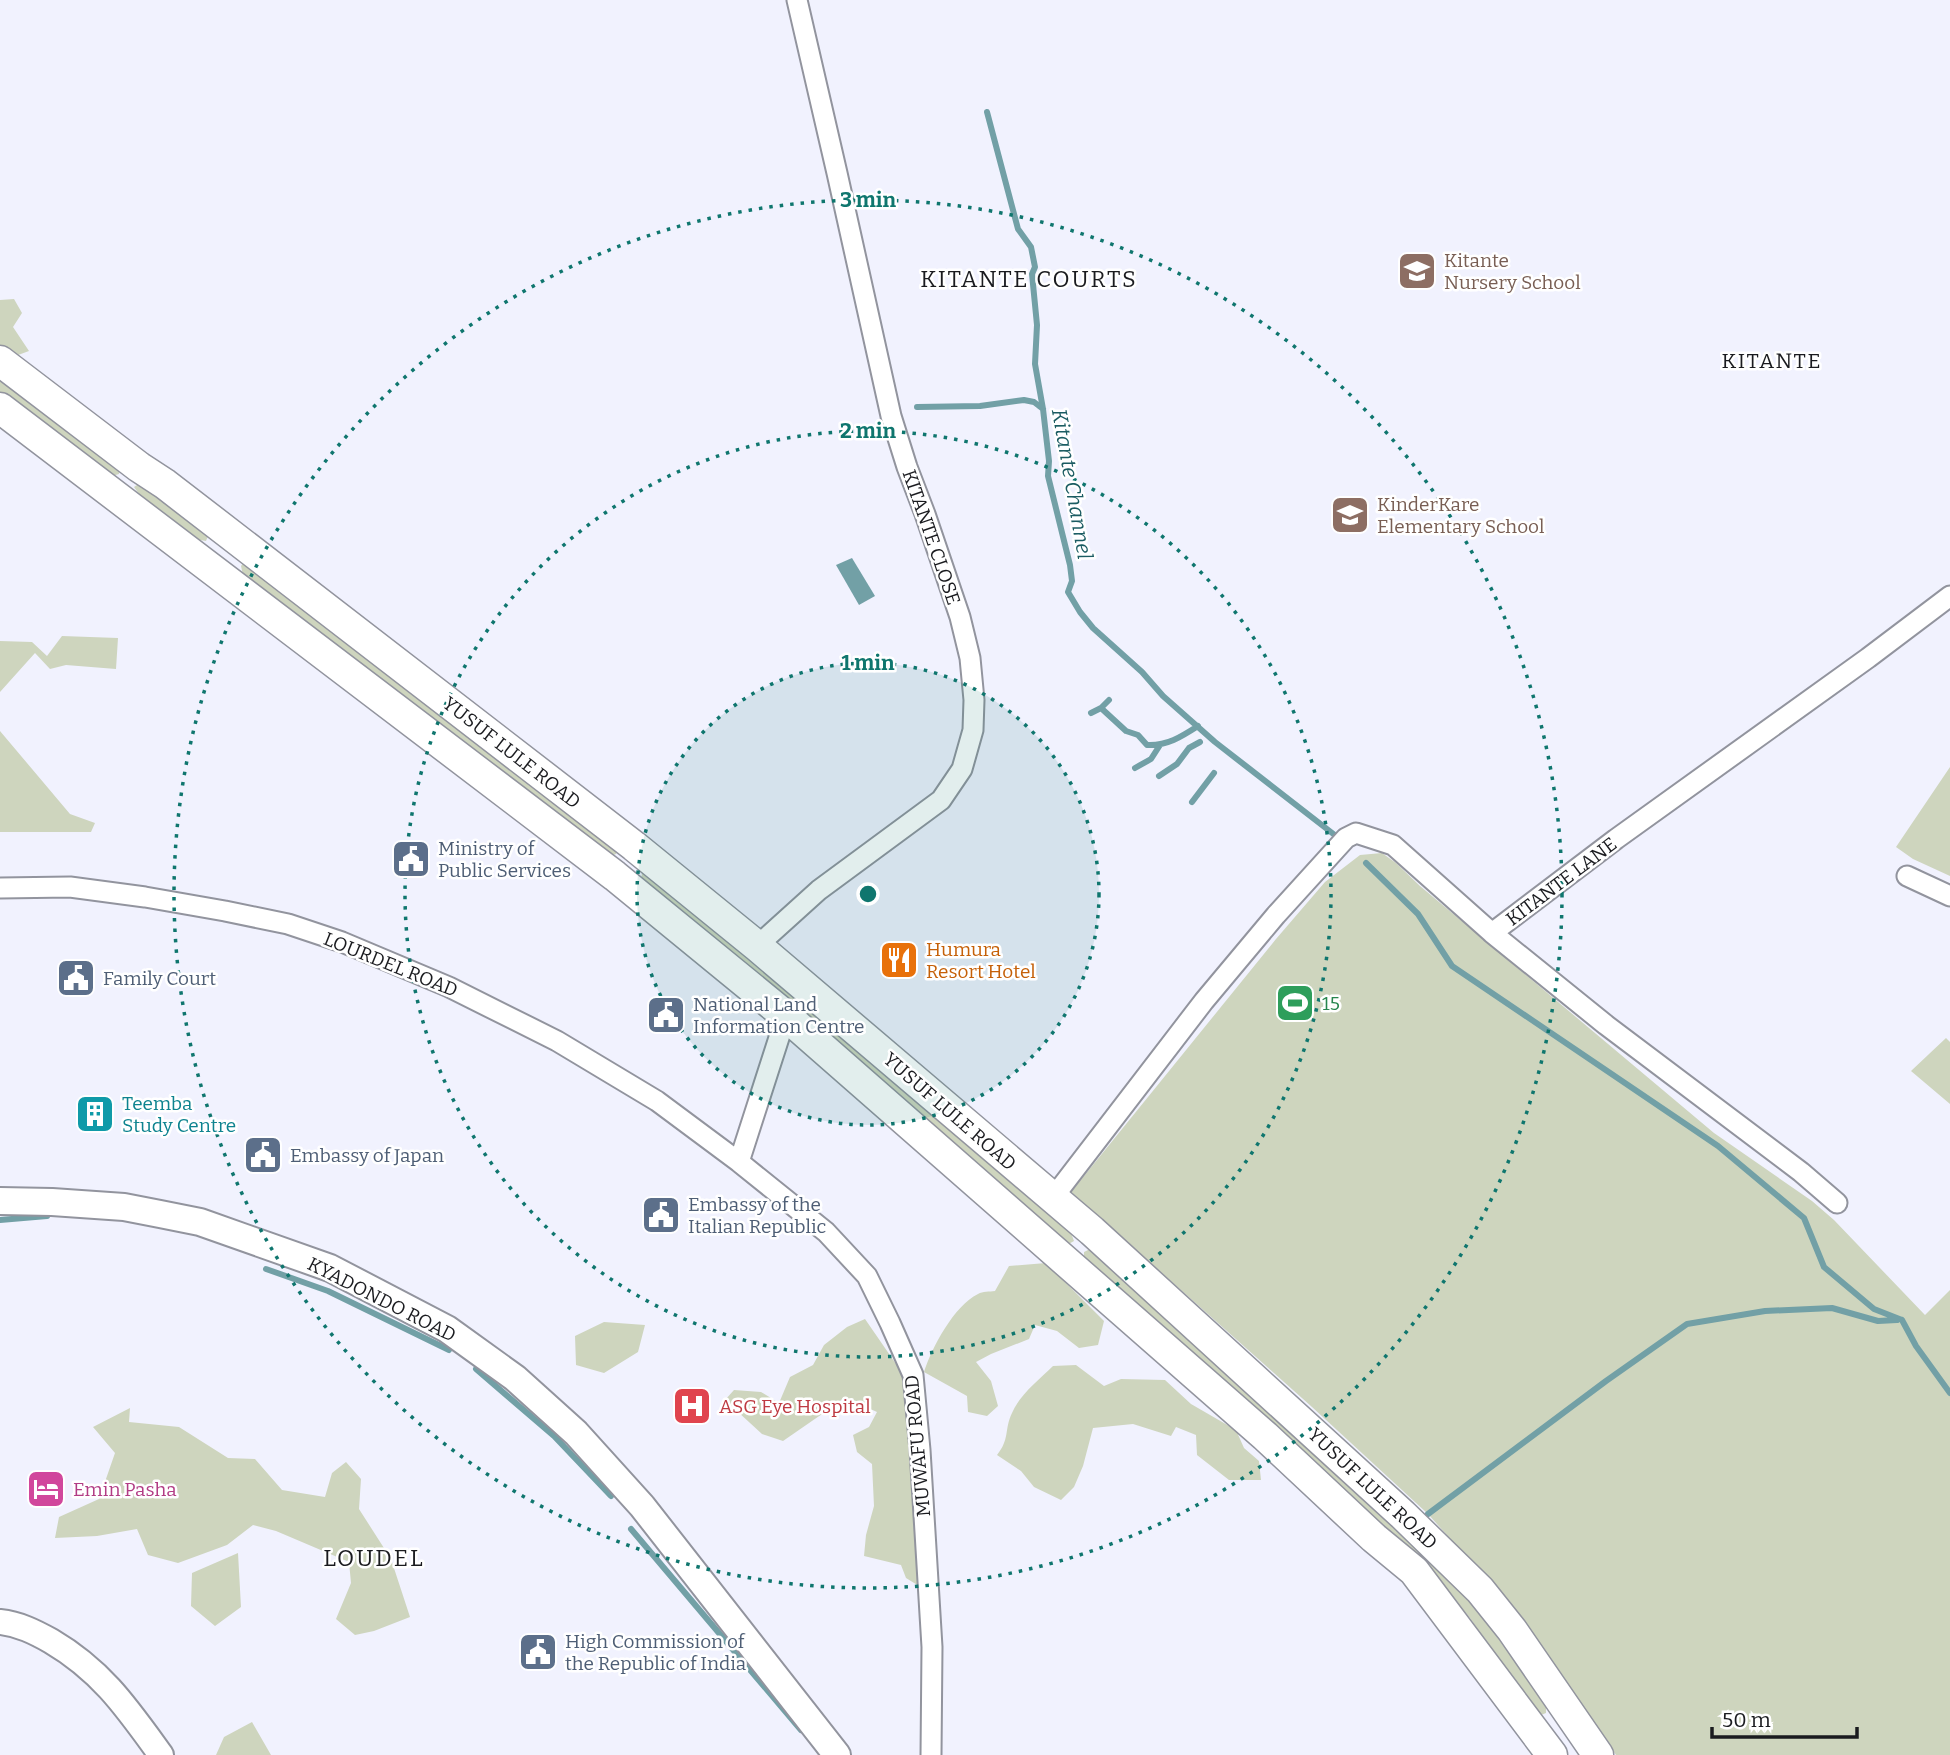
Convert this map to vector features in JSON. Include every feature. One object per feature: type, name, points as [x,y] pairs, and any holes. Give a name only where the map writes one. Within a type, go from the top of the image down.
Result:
[{"type":"main road","name":"YUSUF LULE ROAD","points":[[0,360],[634,846],[757,946],[1092,1231],[1420,1531],[1480,1590],[1512,1630],[1598,1755]]},
{"type":"main road","name":"YUSUF LULE ROAD","points":[[0,408],[615,876],[786,1016],[1265,1436],[1374,1538],[1414,1571],[1552,1755]]},
{"type":"main road","points":[[115,495],[139,467]]},
{"type":"main road","points":[[207,565],[234,537]]},
{"type":"main road","points":[[615,876],[634,846]]},
{"type":"main road","name":"KYADONDO ROAD","points":[[0,1201],[124,1207],[200,1222],[330,1268],[447,1329],[515,1378],[576,1433],[621,1481],[837,1755]]},
{"type":"main road","points":[[1534,1730],[1565,1707]]},
{"type":"street","name":"KITANTE CLOSE","points":[[757,946],[820,890],[942,800],[962,769],[973,730],[974,700],[970,658],[960,618],[891,416],[797,0]]},
{"type":"street","name":"KITANTE LANE","points":[[1052,1199],[1204,1001],[1276,915],[1346,838],[1356,833],[1393,845],[1492,933],[1616,839],[1868,659],[1950,596]]},
{"type":"street","points":[[1907,876],[1950,896]]},
{"type":"street","name":"LOURDEL ROAD","points":[[0,888],[70,887],[145,897],[288,924],[342,942],[449,987],[557,1041],[657,1101],[739,1162]]},
{"type":"street","points":[[1492,933],[1606,1025],[1801,1172],[1837,1203]]},
{"type":"street","points":[[739,1162],[786,1016]]},
{"type":"street","name":"MUWAFU ROAD","points":[[739,1162],[825,1232],[867,1276],[911,1369],[920,1450],[932,1647],[931,1755]]},
{"type":"street","points":[[0,1622],[13,1623],[36,1633],[95,1672],[118,1696],[161,1755]]},
{"type":"green space","points":[[14,299],[22,313],[13,327],[29,351],[10,358],[0,350],[0,300]]},
{"type":"green space","points":[[0,374],[120,467],[119,474],[109,477],[0,392]]},
{"type":"green space","points":[[140,483],[206,531],[206,541],[200,540],[139,494],[134,487]]},
{"type":"green space","points":[[244,562],[618,850],[616,854],[611,856],[243,575],[241,566]]},
{"type":"green space","points":[[62,636],[118,638],[116,669],[66,665],[50,669],[35,653],[0,692],[0,641],[32,642],[47,656]]},
{"type":"green space","points":[[0,731],[70,814],[95,823],[91,832],[0,832]]},
{"type":"green space","points":[[1950,767],[1950,876],[1913,859],[1896,847]]},
{"type":"green space","points":[[1382,853],[1714,1133],[1812,1201],[1834,1220],[1925,1315],[1950,1290],[1950,1755],[1616,1755],[1516,1612],[1428,1514],[1071,1192],[1325,882],[1360,855]]},
{"type":"green space","points":[[645,870],[905,1085],[995,1169],[1071,1233],[1074,1241],[1065,1246],[641,881]]},
{"type":"green space","points":[[1946,1038],[1950,1042],[1950,1104],[1911,1071]]},
{"type":"green space","points":[[1090,1249],[1408,1531],[1486,1617],[1546,1703],[1546,1713],[1541,1715],[1532,1709],[1470,1618],[1410,1553],[1084,1259],[1084,1252]]},
{"type":"green space","points":[[1046,1263],[1104,1321],[1098,1345],[1079,1348],[1057,1331],[1035,1325],[1029,1339],[976,1362],[991,1381],[998,1406],[987,1416],[968,1412],[967,1396],[924,1372],[938,1339],[952,1317],[969,1300],[980,1293],[995,1291],[1009,1266]]},
{"type":"green space","points":[[865,1319],[905,1377],[916,1489],[919,1586],[906,1578],[901,1565],[864,1556],[866,1535],[874,1506],[872,1464],[857,1452],[853,1435],[869,1427],[877,1412],[844,1397],[783,1441],[762,1434],[725,1400],[734,1390],[761,1392],[779,1403],[790,1377],[813,1365],[824,1345],[847,1327]]},
{"type":"green space","points":[[604,1322],[645,1325],[638,1352],[604,1373],[576,1365],[575,1336]]},
{"type":"green space","points":[[1076,1365],[1104,1386],[1121,1379],[1165,1380],[1191,1404],[1236,1430],[1244,1448],[1259,1461],[1261,1480],[1229,1480],[1197,1455],[1196,1435],[1176,1427],[1171,1436],[1133,1424],[1093,1428],[1083,1466],[1074,1487],[1061,1500],[1034,1487],[1021,1471],[997,1455],[1004,1444],[1015,1406],[1025,1393],[1053,1366]]},
{"type":"green space","points":[[130,1408],[129,1422],[179,1427],[228,1458],[255,1459],[282,1490],[325,1497],[332,1473],[346,1462],[361,1479],[359,1509],[391,1559],[410,1617],[374,1631],[355,1635],[336,1619],[351,1583],[349,1562],[276,1531],[253,1525],[227,1545],[178,1563],[148,1555],[137,1529],[97,1536],[55,1538],[59,1517],[99,1499],[115,1453],[93,1427]]},
{"type":"green space","points":[[238,1553],[241,1607],[215,1626],[191,1606],[192,1573]]},
{"type":"green space","points":[[252,1722],[271,1755],[216,1755],[224,1737]]},
{"type":"water","points":[[852,558],[875,596],[859,605],[836,565]]},
{"type":"waterway","name":"Kitante Channel","points":[[987,112],[1018,229],[1031,247],[1035,267],[1032,274],[1037,325],[1035,364],[1043,409],[1049,461],[1048,476],[1070,565],[1072,581],[1068,592],[1093,628],[1142,672],[1163,696],[1215,742],[1336,836]]},
{"type":"waterway","points":[[917,407],[980,406],[1024,400],[1034,402],[1043,409]]},
{"type":"waterway","points":[[1091,713],[1109,700]]},
{"type":"waterway","points":[[1101,708],[1126,731],[1138,735],[1147,745],[1167,742],[1198,726]]},
{"type":"waterway","points":[[1159,776],[1177,764],[1189,748],[1200,742]]},
{"type":"waterway","points":[[1135,768],[1151,759],[1160,745]]},
{"type":"waterway","points":[[1192,802],[1214,773]]},
{"type":"waterway","points":[[1366,863],[1418,914],[1452,966],[1718,1146],[1804,1218],[1824,1267],[1874,1309],[1902,1320]]},
{"type":"waterway","points":[[0,1220],[47,1216]]},
{"type":"waterway","points":[[266,1269],[328,1291],[449,1350]]},
{"type":"waterway","points":[[1428,1514],[1687,1324],[1765,1311],[1832,1308],[1878,1321],[1897,1320]]},
{"type":"waterway","name":"Kitante Channel","points":[[1902,1320],[1916,1346],[1950,1393]]},
{"type":"waterway","points":[[476,1369],[554,1436],[611,1496]]},
{"type":"waterway","points":[[631,1529],[801,1730]]},
{"type":"place","name":"Kitante Nursery School","points":[[1417,271]]},
{"type":"place","name":"KinderKare Elementary School","points":[[1350,515]]},
{"type":"place","name":"Ministry of Public Services","points":[[411,859]]},
{"type":"place","name":"Humura Resort Hotel","points":[[899,960]]},
{"type":"place","name":"Family Court","points":[[76,978]]},
{"type":"place","name":"15","points":[[1295,1003]]},
{"type":"place","name":"National Land Information Centre","points":[[666,1015]]},
{"type":"place","name":"Teemba Study Centre","points":[[95,1114]]},
{"type":"place","name":"Embassy of Japan","points":[[263,1155]]},
{"type":"place","name":"Embassy of the Italian Republic","points":[[661,1215]]},
{"type":"place","name":"ASG Eye Hospital","points":[[692,1406]]},
{"type":"place","name":"Emin Pasha","points":[[46,1489]]},
{"type":"place","name":"High Commission of the Republic of India","points":[[538,1652]]},
{"type":"district","name":"KITANTE COURTS","points":[[1029,279]]},
{"type":"district","name":"KITANTE","points":[[1772,361]]},
{"type":"district","name":"LOUDEL","points":[[374,1558]]}]
